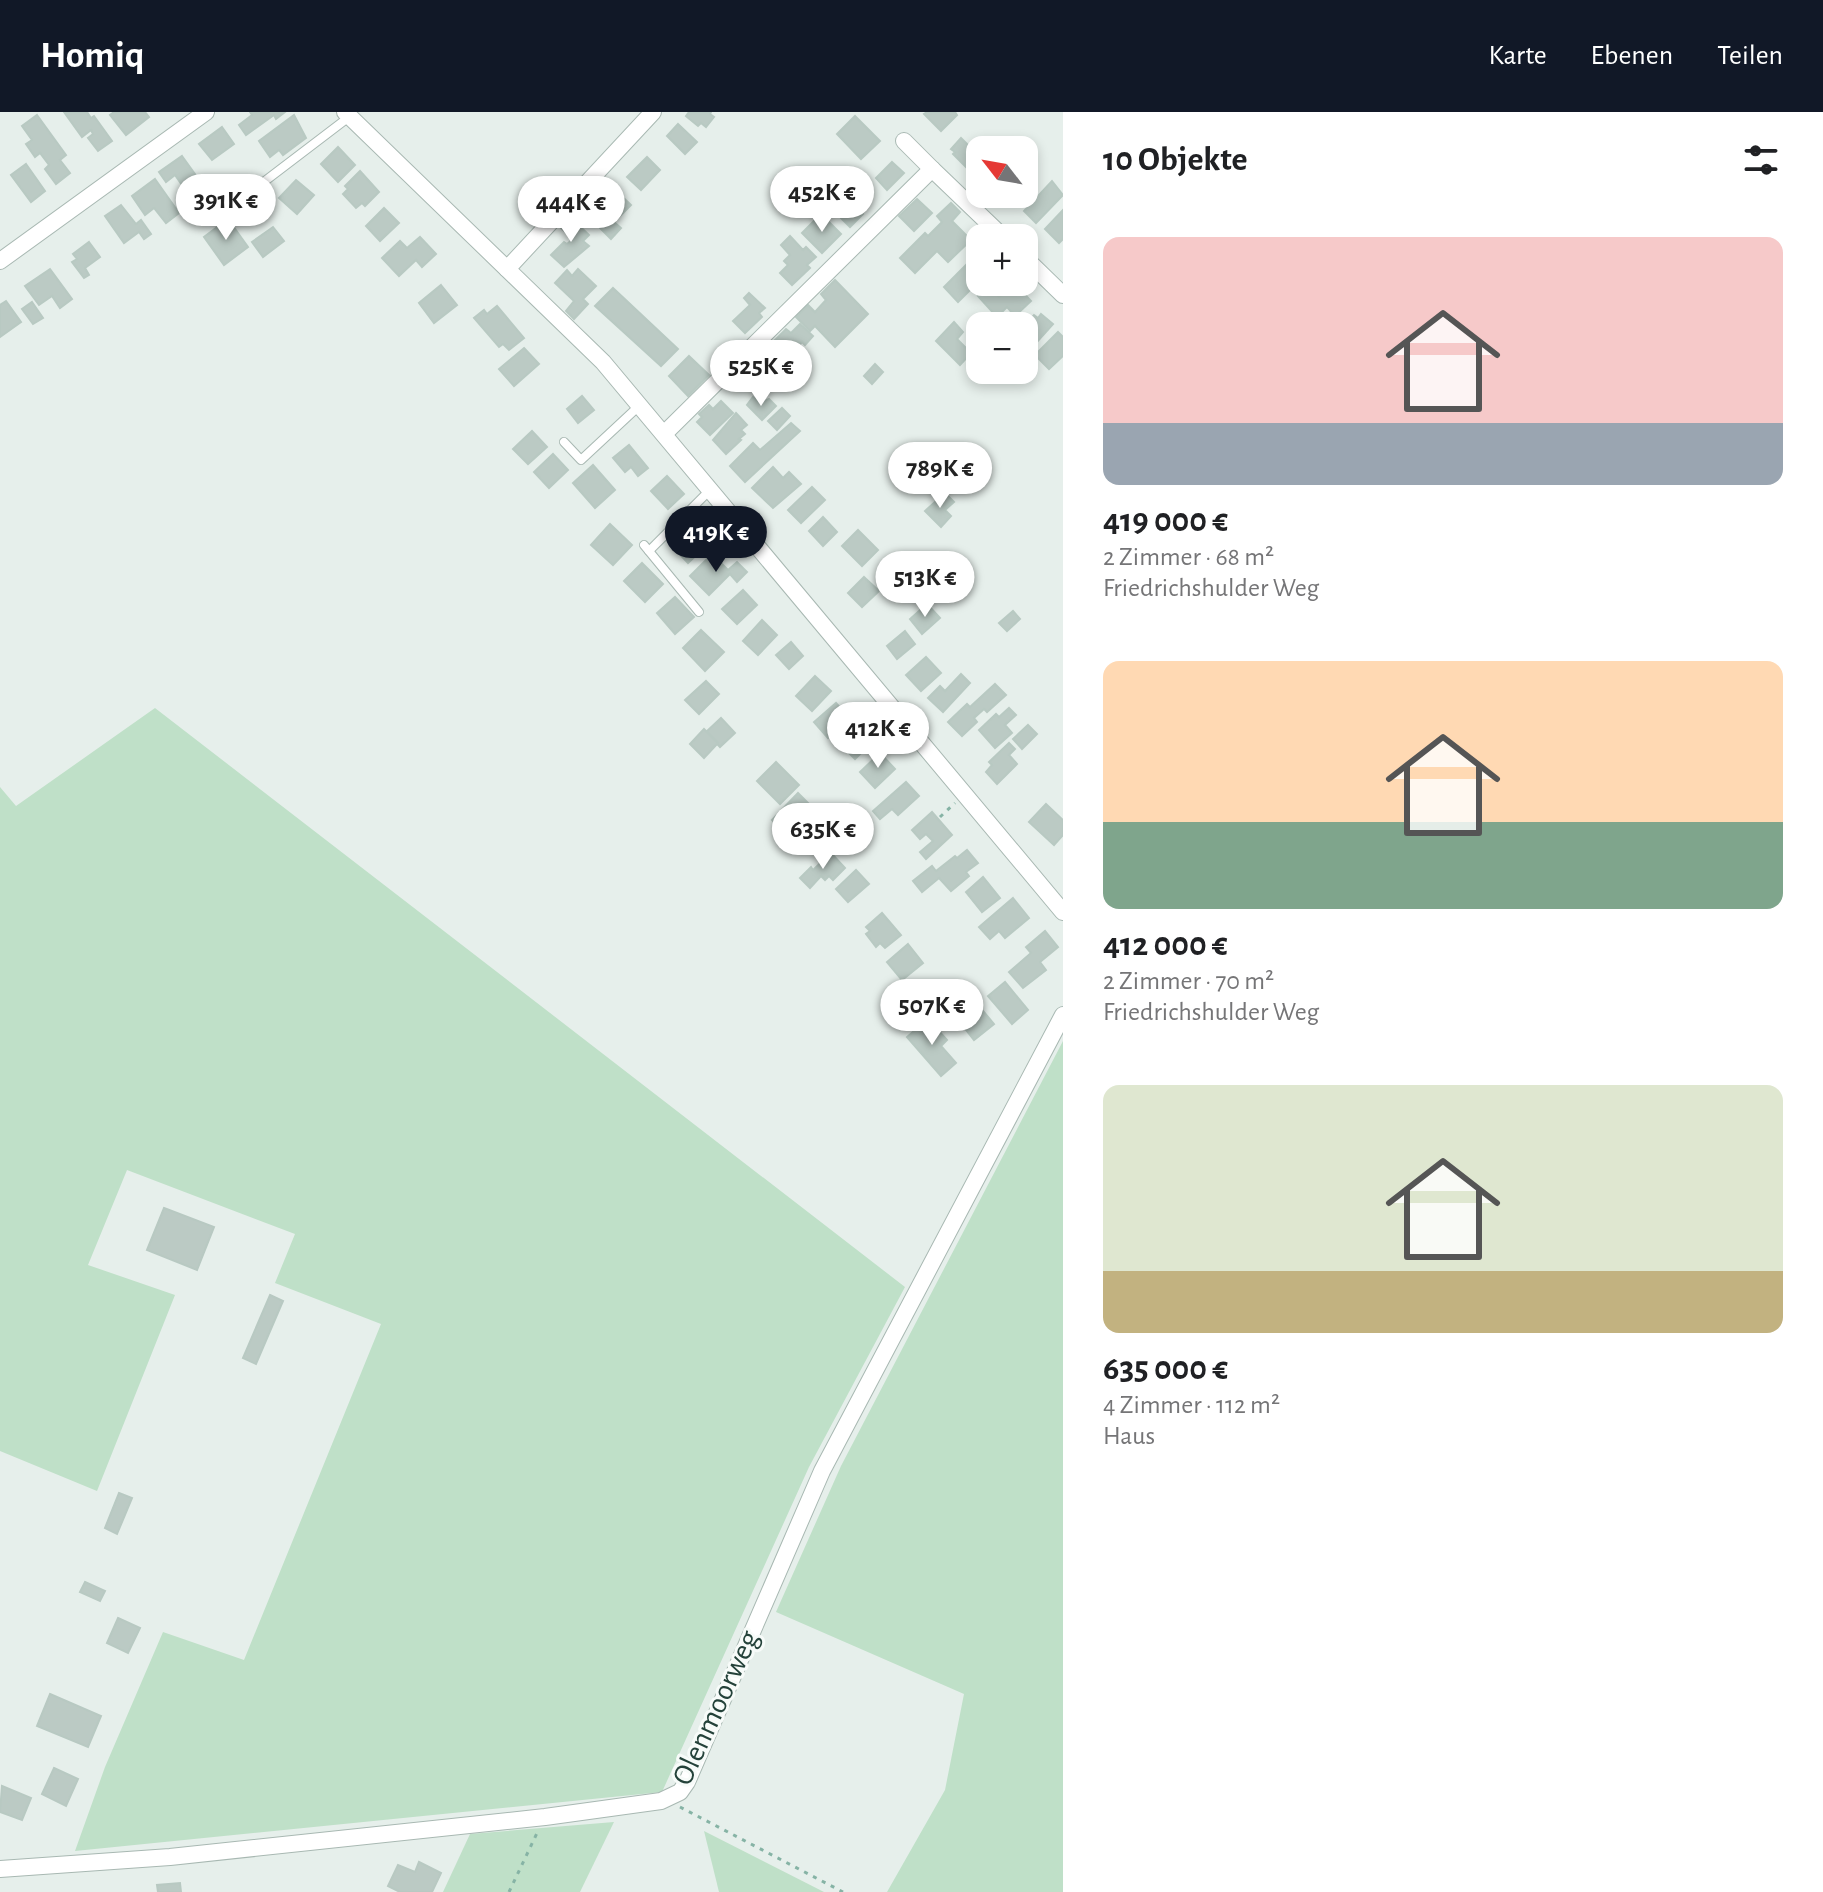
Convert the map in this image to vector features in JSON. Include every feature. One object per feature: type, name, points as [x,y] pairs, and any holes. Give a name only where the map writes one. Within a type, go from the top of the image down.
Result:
[{"type":"street","points":[[0,261],[206,112]]},
{"type":"street","points":[[507,269],[653,112]]},
{"type":"street","points":[[347,114],[603,362],[1063,912]]},
{"type":"street","points":[[904,141],[989,224]]},
{"type":"street","points":[[664,434],[932,169]]},
{"type":"street","points":[[1038,271],[1063,295]]},
{"type":"street","name":"Olenmoorweg","points":[[0,1869],[170,1857],[545,1817],[661,1801],[680,1792],[822,1471],[1063,1015]]},
{"type":"lane","points":[[256,213],[244,197],[347,114]]},
{"type":"lane","points":[[564,442],[581,460],[640,405]]},
{"type":"lane","points":[[699,612],[646,548],[711,490]]},
{"type":"path","points":[[940,817],[956,803]]},
{"type":"path","points":[[661,1801],[662,1809],[679,1807],[843,1892]]},
{"type":"path","points":[[509,1892],[545,1817]]},
{"type":"green space","points":[[155,708],[905,1287],[809,1467],[662,1792],[75,1851],[105,1767],[163,1632],[244,1660],[381,1324],[275,1283],[295,1234],[127,1170],[88,1265],[175,1295],[97,1491],[0,1451],[0,787],[16,806]]},
{"type":"green space","points":[[1063,1041],[1063,1892],[887,1892],[945,1790],[964,1694],[776,1612],[841,1466]]},
{"type":"green space","points":[[614,1822],[580,1892],[443,1892],[470,1834]]},
{"type":"green space","points":[[704,1831],[824,1892],[719,1892]]},
{"type":"building","points":[[64,112],[87,112],[91,118],[94,116],[112,141],[98,151],[88,138],[93,134],[91,130],[82,137]]},
{"type":"building","points":[[114,112],[145,112],[149,117],[126,135],[110,115]]},
{"type":"building","points":[[250,112],[285,112],[276,119],[274,115],[246,135],[239,125],[252,115]]},
{"type":"building","points":[[689,112],[711,112],[714,117],[706,127],[701,123],[698,126],[686,116]]},
{"type":"building","points":[[955,112],[957,115],[941,131],[924,114]]},
{"type":"building","points":[[37,115],[66,155],[60,160],[70,173],[56,184],[45,169],[49,165],[40,153],[35,157],[26,144],[32,140],[22,126]]},
{"type":"building","points":[[294,115],[306,138],[283,155],[279,150],[270,157],[259,141]]},
{"type":"building","points":[[855,116],[880,141],[861,159],[837,134]]},
{"type":"building","points":[[678,124],[697,142],[685,154],[667,136]]},
{"type":"building","points":[[222,127],[234,144],[212,160],[199,144]]},
{"type":"building","points":[[961,138],[966,143],[966,167],[953,154],[955,152],[951,149]]},
{"type":"building","points":[[338,147],[355,165],[338,182],[321,164]]},
{"type":"building","points":[[182,156],[205,188],[191,198],[175,175],[166,182],[159,172]]},
{"type":"building","points":[[647,157],[660,170],[641,190],[627,177]]},
{"type":"building","points":[[892,162],[904,173],[887,190],[876,178]]},
{"type":"building","points":[[26,164],[45,191],[31,202],[11,175]]},
{"type":"building","points":[[360,171],[379,192],[365,206],[362,203],[356,208],[343,194],[348,189],[345,186]]},
{"type":"building","points":[[155,179],[179,213],[166,223],[154,208],[145,215],[132,196]]},
{"type":"building","points":[[296,180],[314,195],[297,214],[279,198]]},
{"type":"building","points":[[1052,181],[1063,195],[1036,223],[1024,211],[1038,208],[1038,196]]},
{"type":"building","points":[[613,188],[631,205],[614,222],[621,228],[611,239],[595,223],[605,213],[597,205]]},
{"type":"building","points":[[842,193],[863,214],[850,227],[829,206]]},
{"type":"building","points":[[917,199],[932,213],[914,231],[899,216]]},
{"type":"building","points":[[951,203],[960,212],[952,221],[966,235],[966,245],[948,262],[937,251],[915,273],[900,258],[925,233],[928,236],[942,222],[937,216]]},
{"type":"building","points":[[121,205],[136,224],[141,220],[151,234],[144,239],[139,232],[124,243],[105,216]]},
{"type":"building","points":[[384,208],[399,223],[380,241],[366,226]]},
{"type":"building","points":[[1063,210],[1063,239],[1059,243],[1045,229]]},
{"type":"building","points":[[821,214],[841,234],[822,253],[802,233]]},
{"type":"building","points":[[571,218],[589,235],[583,241],[589,246],[564,267],[551,255],[564,242],[567,244],[573,239],[561,228]]},
{"type":"building","points":[[228,219],[248,247],[224,265],[204,237]]},
{"type":"building","points":[[273,227],[284,241],[263,257],[252,242]]},
{"type":"building","points":[[790,236],[803,250],[806,247],[816,257],[807,265],[810,268],[792,285],[780,273],[788,265],[784,261],[790,255],[781,245]]},
{"type":"building","points":[[420,237],[436,254],[422,267],[416,260],[399,276],[382,258],[400,241],[407,248]]},
{"type":"building","points":[[89,242],[100,257],[85,268],[89,275],[84,278],[72,262],[77,259],[73,254]]},
{"type":"building","points":[[966,265],[966,294],[958,302],[944,287]]},
{"type":"building","points":[[50,269],[72,299],[60,308],[52,296],[39,305],[25,286]]},
{"type":"building","points":[[578,269],[596,286],[583,299],[588,304],[574,319],[566,311],[574,301],[555,283],[567,270],[572,276]]},
{"type":"building","points":[[835,280],[868,314],[835,347],[815,326],[810,331],[796,317],[808,305],[815,312],[826,300],[821,294]]},
{"type":"building","points":[[441,285],[457,305],[434,323],[419,303]]},
{"type":"building","points":[[613,288],[678,349],[661,366],[595,306]]},
{"type":"building","points":[[749,293],[765,308],[759,313],[762,317],[745,333],[733,321],[750,305],[744,298]]},
{"type":"building","points":[[978,296],[1026,296],[1031,301],[1019,312],[1011,312],[1007,307],[1002,312],[992,312]]},
{"type":"building","points":[[6,301],[21,322],[0,337],[0,305]]},
{"type":"building","points":[[32,302],[43,318],[33,324],[22,309]]},
{"type":"building","points":[[497,306],[524,338],[509,350],[503,344],[499,347],[474,318],[484,310],[487,314]]},
{"type":"building","points":[[1041,314],[1053,324],[1038,341],[1038,318]]},
{"type":"building","points":[[954,322],[963,332],[957,339],[966,348],[966,358],[960,365],[936,341]]},
{"type":"building","points":[[800,324],[813,336],[805,345],[802,342],[785,360],[770,345],[786,329],[791,333]]},
{"type":"building","points":[[1058,332],[1063,337],[1063,356],[1049,369],[1038,358],[1038,352]]},
{"type":"building","points":[[524,348],[539,364],[514,386],[499,369]]},
{"type":"building","points":[[689,356],[709,375],[688,396],[669,376]]},
{"type":"building","points":[[875,364],[883,372],[872,384],[864,376]]},
{"type":"building","points":[[582,396],[594,410],[578,423],[567,409]]},
{"type":"building","points":[[753,397],[760,403],[769,399],[776,406],[762,420],[747,405]]},
{"type":"building","points":[[721,401],[733,413],[710,435],[697,422],[702,417],[699,414],[709,405],[713,409]]},
{"type":"building","points":[[782,408],[790,416],[777,430],[768,421]]},
{"type":"building","points":[[736,413],[747,425],[741,430],[745,434],[726,454],[713,440]]},
{"type":"building","points":[[791,423],[800,431],[745,482],[730,466],[753,443],[760,450]]},
{"type":"building","points":[[532,431],[547,447],[528,464],[513,449]]},
{"type":"building","points":[[629,445],[648,468],[638,476],[631,467],[625,472],[613,458]]},
{"type":"building","points":[[553,454],[568,470],[549,488],[534,472]]},
{"type":"building","points":[[593,465],[615,490],[595,508],[573,483]]},
{"type":"building","points":[[773,467],[783,478],[789,472],[801,484],[773,508],[752,488]]},
{"type":"building","points":[[667,476],[684,494],[668,509],[651,491]]},
{"type":"building","points":[[812,487],[825,500],[801,523],[788,510]]},
{"type":"building","points":[[945,493],[954,502],[945,510],[951,516],[941,527],[925,511]]},
{"type":"building","points":[[823,517],[837,532],[823,546],[809,531]]},
{"type":"building","points":[[610,524],[632,545],[613,565],[591,545]]},
{"type":"building","points":[[692,527],[708,544],[688,563],[672,546]]},
{"type":"building","points":[[858,530],[878,550],[862,566],[842,546]]},
{"type":"building","points":[[715,557],[728,570],[737,562],[747,572],[737,582],[730,574],[709,595],[690,576],[708,558],[711,562]]},
{"type":"building","points":[[642,563],[663,584],[645,602],[624,581]]},
{"type":"building","points":[[864,577],[879,591],[862,607],[848,593]]},
{"type":"building","points":[[743,590],[757,605],[737,624],[722,609]]},
{"type":"building","points":[[675,597],[694,617],[675,634],[657,613]]},
{"type":"building","points":[[927,604],[940,618],[922,634],[910,619]]},
{"type":"building","points":[[1013,611],[1020,619],[1007,631],[999,623]]},
{"type":"building","points":[[762,620],[777,635],[758,655],[743,641]]},
{"type":"building","points":[[701,630],[724,652],[705,671],[683,648]]},
{"type":"building","points":[[905,631],[915,644],[897,659],[887,646]]},
{"type":"building","points":[[791,642],[803,656],[789,669],[776,655]]},
{"type":"building","points":[[926,657],[941,673],[921,691],[906,675]]},
{"type":"building","points":[[961,674],[970,683],[943,712],[928,698],[940,686],[945,691]]},
{"type":"building","points":[[815,676],[831,691],[812,711],[796,696]]},
{"type":"building","points":[[706,681],[719,694],[699,714],[685,700]]},
{"type":"building","points":[[995,684],[1006,695],[987,712],[984,709],[974,718],[977,722],[962,736],[948,722]]},
{"type":"building","points":[[836,703],[850,719],[828,738],[814,722]]},
{"type":"building","points":[[1009,708],[1016,715],[1005,725],[1012,733],[995,748],[979,730],[996,714],[999,717]]},
{"type":"building","points":[[721,718],[735,733],[720,747],[706,732]]},
{"type":"building","points":[[1028,725],[1037,734],[1022,749],[1013,739]]},
{"type":"building","points":[[704,729],[718,743],[704,758],[690,744]]},
{"type":"building","points":[[860,731],[872,742],[855,759],[843,747]]},
{"type":"building","points":[[1009,743],[1015,749],[1009,755],[1017,764],[997,784],[986,772],[992,765],[989,762]]},
{"type":"building","points":[[880,753],[895,769],[875,788],[860,772]]},
{"type":"building","points":[[776,762],[799,785],[780,804],[757,781]]},
{"type":"building","points":[[906,782],[919,796],[898,815],[892,809],[880,819],[873,811]]},
{"type":"building","points":[[798,793],[812,807],[786,833],[772,820]]},
{"type":"building","points":[[1046,804],[1063,820],[1063,835],[1054,845],[1029,822]]},
{"type":"building","points":[[932,812],[952,835],[926,859],[920,852],[933,841],[926,834],[920,839],[912,830]]},
{"type":"building","points":[[816,817],[831,833],[812,851],[797,835]]},
{"type":"building","points":[[967,850],[978,863],[966,872],[969,876],[951,891],[939,878],[922,892],[913,881],[932,866],[936,871]]},
{"type":"building","points":[[831,853],[845,868],[833,880],[829,876],[825,880],[821,876],[810,888],[800,878]]},
{"type":"building","points":[[856,870],[869,884],[848,902],[836,889]]},
{"type":"building","points":[[983,877],[1000,898],[982,912],[966,892]]},
{"type":"building","points":[[1013,898],[1029,918],[1005,938],[999,931],[990,939],[979,927]]},
{"type":"building","points":[[882,913],[901,935],[885,948],[880,943],[876,947],[866,934],[870,931],[866,927]]},
{"type":"building","points":[[1045,931],[1058,947],[1040,962],[1046,970],[1023,988],[1009,972],[1031,953],[1026,947]]},
{"type":"building","points":[[908,944],[923,963],[902,980],[887,962]]},
{"type":"building","points":[[1005,982],[1028,1010],[1012,1024],[988,996]]},
{"type":"building","points":[[978,1005],[994,1024],[974,1040],[959,1021]]},
{"type":"building","points":[[928,1019],[947,1040],[941,1046],[956,1063],[941,1076],[907,1037]]},
{"type":"building","points":[[164,1208],[214,1227],[197,1270],[147,1250]]},
{"type":"building","points":[[270,1295],[283,1301],[256,1364],[243,1358]]},
{"type":"building","points":[[119,1493],[132,1498],[117,1534],[105,1528]]},
{"type":"building","points":[[85,1582],[105,1591],[100,1601],[80,1592]]},
{"type":"building","points":[[118,1618],[140,1628],[128,1653],[107,1643]]},
{"type":"building","points":[[50,1694],[101,1716],[88,1747],[37,1726]]},
{"type":"building","points":[[54,1768],[78,1779],[66,1806],[42,1794]]},
{"type":"building","points":[[2,1786],[31,1798],[22,1820],[0,1812]]},
{"type":"building","points":[[419,1862],[441,1873],[432,1892],[400,1892],[388,1886],[398,1865],[415,1872]]},
{"type":"building","points":[[180,1883],[181,1892],[158,1892],[157,1885]]}]
